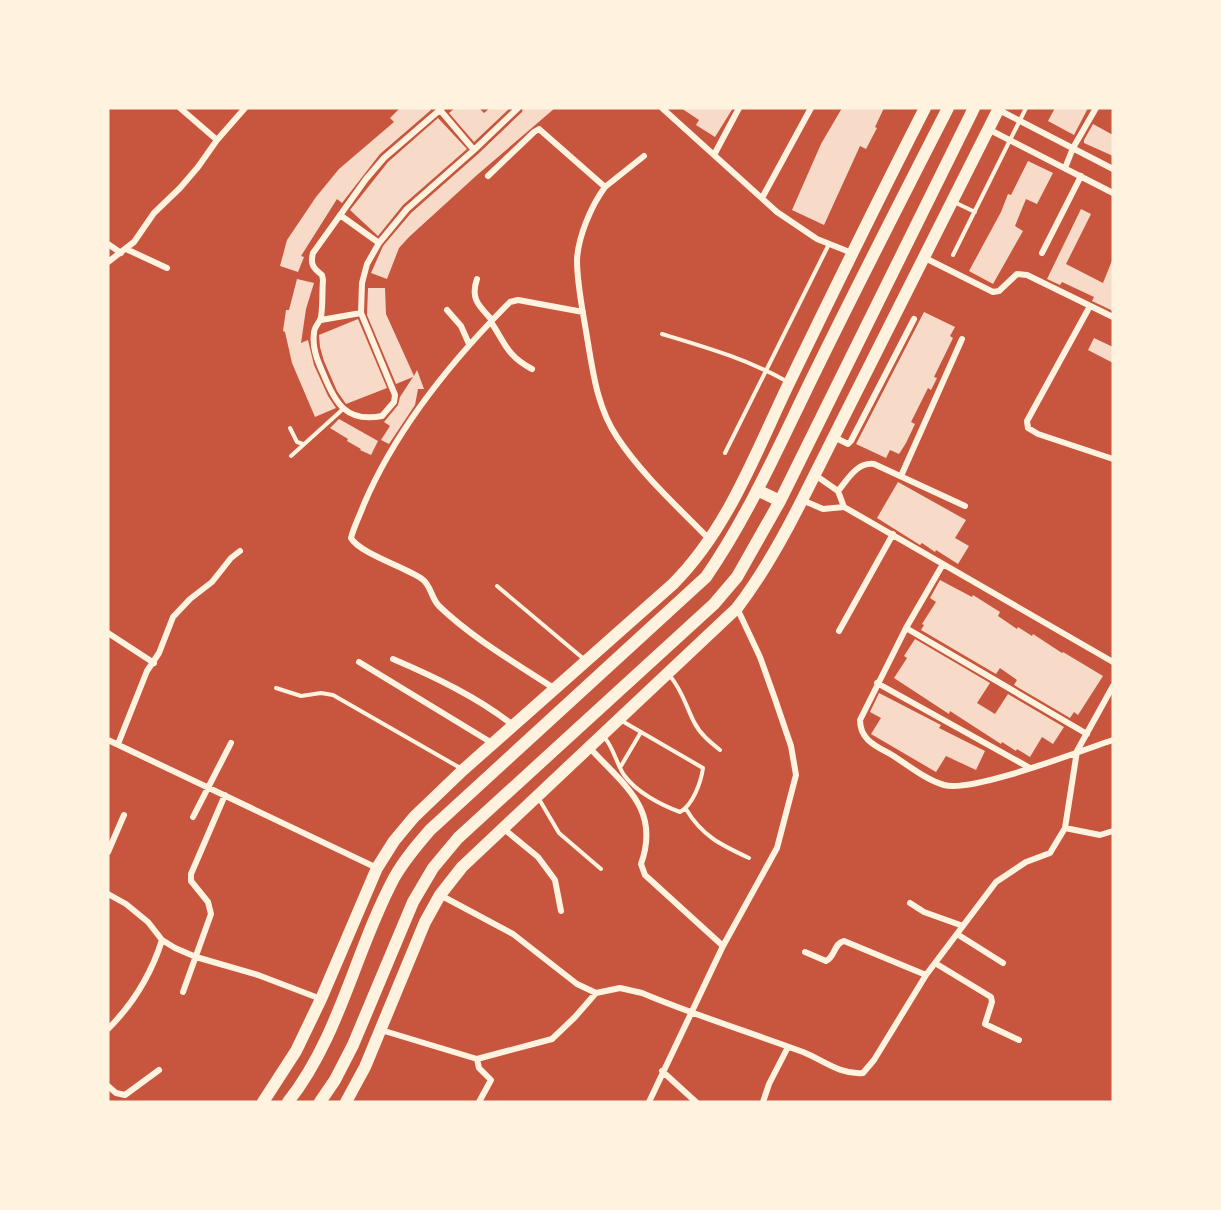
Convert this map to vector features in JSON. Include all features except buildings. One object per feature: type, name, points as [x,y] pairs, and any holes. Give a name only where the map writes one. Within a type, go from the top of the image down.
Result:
[{"type":"main road","points":[[263,1102],[296,1051],[321,999],[377,868],[394,841],[414,816],[463,770],[673,584],[710,540],[737,492],[852,253],[925,108]]},
{"type":"main road","points":[[288,1102],[308,1073],[327,1038],[382,903],[410,853],[430,830],[706,577],[757,490],[948,108]]},
{"type":"main road","points":[[320,1102],[335,1080],[353,1045],[402,924],[412,902],[433,868],[458,838],[714,604],[737,577],[780,501],[974,108]]},
{"type":"main road","points":[[346,1102],[365,1067],[425,922],[440,895],[462,867],[737,608],[755,584],[775,552],[815,475],[998,109]]},
{"type":"main road","points":[[842,275],[859,283]]},
{"type":"main road","points":[[881,296],[900,305]]},
{"type":"main road","points":[[757,490],[780,501]]},
{"type":"main road","points":[[595,652],[607,666]]},
{"type":"main road","points":[[625,685],[640,699]]},
{"type":"main road","points":[[377,988],[408,963]]},
{"type":"street","points":[[180,108],[217,140]]},
{"type":"street","points":[[108,262],[134,242],[154,213],[198,167],[217,140],[245,108]]},
{"type":"street","points":[[474,150],[441,109],[384,158],[366,179],[314,253],[311,260],[314,269],[322,275],[323,280],[321,320],[313,333],[315,355],[335,400],[342,409],[362,418],[372,418],[382,416],[394,402],[395,395],[391,381],[361,313],[362,283],[368,264],[379,243],[407,209],[474,150],[518,108]]},
{"type":"street","points":[[662,108],[670,111],[714,155],[793,223],[829,244],[852,253]]},
{"type":"street","points":[[714,155],[739,108]]},
{"type":"street","points":[[762,198],[811,108]]},
{"type":"street","points":[[1065,168],[1072,148],[1096,108]]},
{"type":"street","points":[[998,109],[1113,169]]},
{"type":"street","points":[[488,176],[539,129],[605,188]]},
{"type":"street","points":[[988,129],[1113,193]]},
{"type":"street","points":[[644,156],[600,194],[581,238],[577,259],[583,312],[603,413],[617,437],[654,483],[710,540]]},
{"type":"street","points":[[1042,253],[1081,176]]},
{"type":"street","points":[[340,215],[379,243]]},
{"type":"street","points":[[108,244],[167,268]]},
{"type":"street","points":[[923,257],[993,292],[999,291],[1021,273],[1113,317]]},
{"type":"street","points":[[477,279],[473,295],[476,302],[492,321],[503,345],[511,355],[532,369]]},
{"type":"street","points":[[555,689],[444,610],[433,598],[423,579],[373,554],[353,542],[351,538],[392,447],[469,344],[510,302],[518,300],[583,312]]},
{"type":"street","points":[[1090,306],[1027,422],[1028,428],[1038,434],[1113,459]]},
{"type":"street","points":[[447,310],[461,326],[469,344]]},
{"type":"street","points":[[321,320],[361,313]]},
{"type":"street","points":[[834,437],[848,444],[851,441],[914,319]]},
{"type":"street","points":[[901,476],[963,339]]},
{"type":"street","points":[[872,360],[890,366]]},
{"type":"street","points":[[838,491],[859,466],[867,463],[874,464],[965,506]]},
{"type":"street","points":[[815,475],[838,491],[844,507]]},
{"type":"street","points":[[802,500],[823,509],[844,507],[1113,662]]},
{"type":"street","points":[[839,631],[893,534]]},
{"type":"street","points":[[117,744],[147,671],[154,663],[173,617],[190,599],[212,582],[231,558],[240,551]]},
{"type":"street","points":[[943,564],[877,683],[860,720],[863,735],[934,781],[950,786],[969,784],[1030,768],[1113,740]]},
{"type":"street","points":[[649,1102],[723,946],[777,848],[796,775],[791,746],[775,699],[760,657],[737,608]]},
{"type":"street","points":[[906,628],[1087,734]]},
{"type":"street","points":[[108,633],[154,663]]},
{"type":"street","points":[[393,659],[432,675],[497,713],[513,725]]},
{"type":"street","points":[[359,662],[492,744]]},
{"type":"street","points":[[877,683],[1030,768]]},
{"type":"street","points":[[381,1030],[477,1059],[552,1039],[596,993],[620,988],[642,993],[811,1055],[842,1071],[854,1074],[863,1073],[874,1060],[926,975],[996,882],[1026,862],[1050,853],[1065,828],[1077,751],[1113,686]]},
{"type":"street","points":[[108,740],[377,868]]},
{"type":"street","points":[[193,817],[231,742]]},
{"type":"street","points":[[590,747],[616,775],[641,808],[647,825],[641,864],[645,875],[723,946]]},
{"type":"street","points":[[183,992],[211,914],[208,902],[191,881],[191,874],[225,795]]},
{"type":"street","points":[[108,852],[124,815]]},
{"type":"street","points":[[1065,828],[1100,835],[1113,831]]},
{"type":"street","points":[[504,829],[538,857],[555,880],[561,911]]},
{"type":"street","points":[[108,894],[126,904],[148,922],[162,940],[175,948],[196,957],[258,975],[321,999]]},
{"type":"street","points":[[440,895],[513,934],[577,984],[596,993]]},
{"type":"street","points":[[910,903],[924,912],[963,926]]},
{"type":"street","points":[[957,934],[1003,963]]},
{"type":"street","points":[[108,1029],[135,999],[148,978],[162,940]]},
{"type":"street","points":[[805,952],[829,960],[839,944],[844,941],[926,975]]},
{"type":"street","points":[[935,963],[991,997],[992,1002],[985,1024],[1019,1040]]},
{"type":"street","points":[[763,1102],[769,1084],[788,1047]]},
{"type":"street","points":[[477,1059],[479,1068],[491,1080],[479,1102]]},
{"type":"street","points":[[108,1086],[116,1093],[125,1095],[159,1070]]},
{"type":"street","points":[[662,1071],[696,1102]]},
{"type":"lane","points":[[953,255],[1026,108]]},
{"type":"lane","points":[[952,200],[975,212]]},
{"type":"lane","points":[[724,453],[829,244]]},
{"type":"lane","points":[[662,334],[711,348],[766,370],[789,383]]},
{"type":"lane","points":[[291,456],[342,409]]},
{"type":"lane","points":[[290,428],[297,441],[303,444]]},
{"type":"lane","points":[[498,586],[585,660]]},
{"type":"lane","points":[[668,673],[678,686],[695,724],[703,735],[720,750]]},
{"type":"lane","points":[[276,688],[301,696],[321,693],[333,695],[463,770]]},
{"type":"lane","points":[[602,735],[609,743],[624,775],[641,790],[667,807],[680,812],[686,809],[703,768],[619,719]]},
{"type":"lane","points":[[620,766],[641,732]]},
{"type":"lane","points":[[538,797],[559,833],[602,869]]},
{"type":"lane","points":[[686,809],[696,825],[709,836],[749,858]]}]
